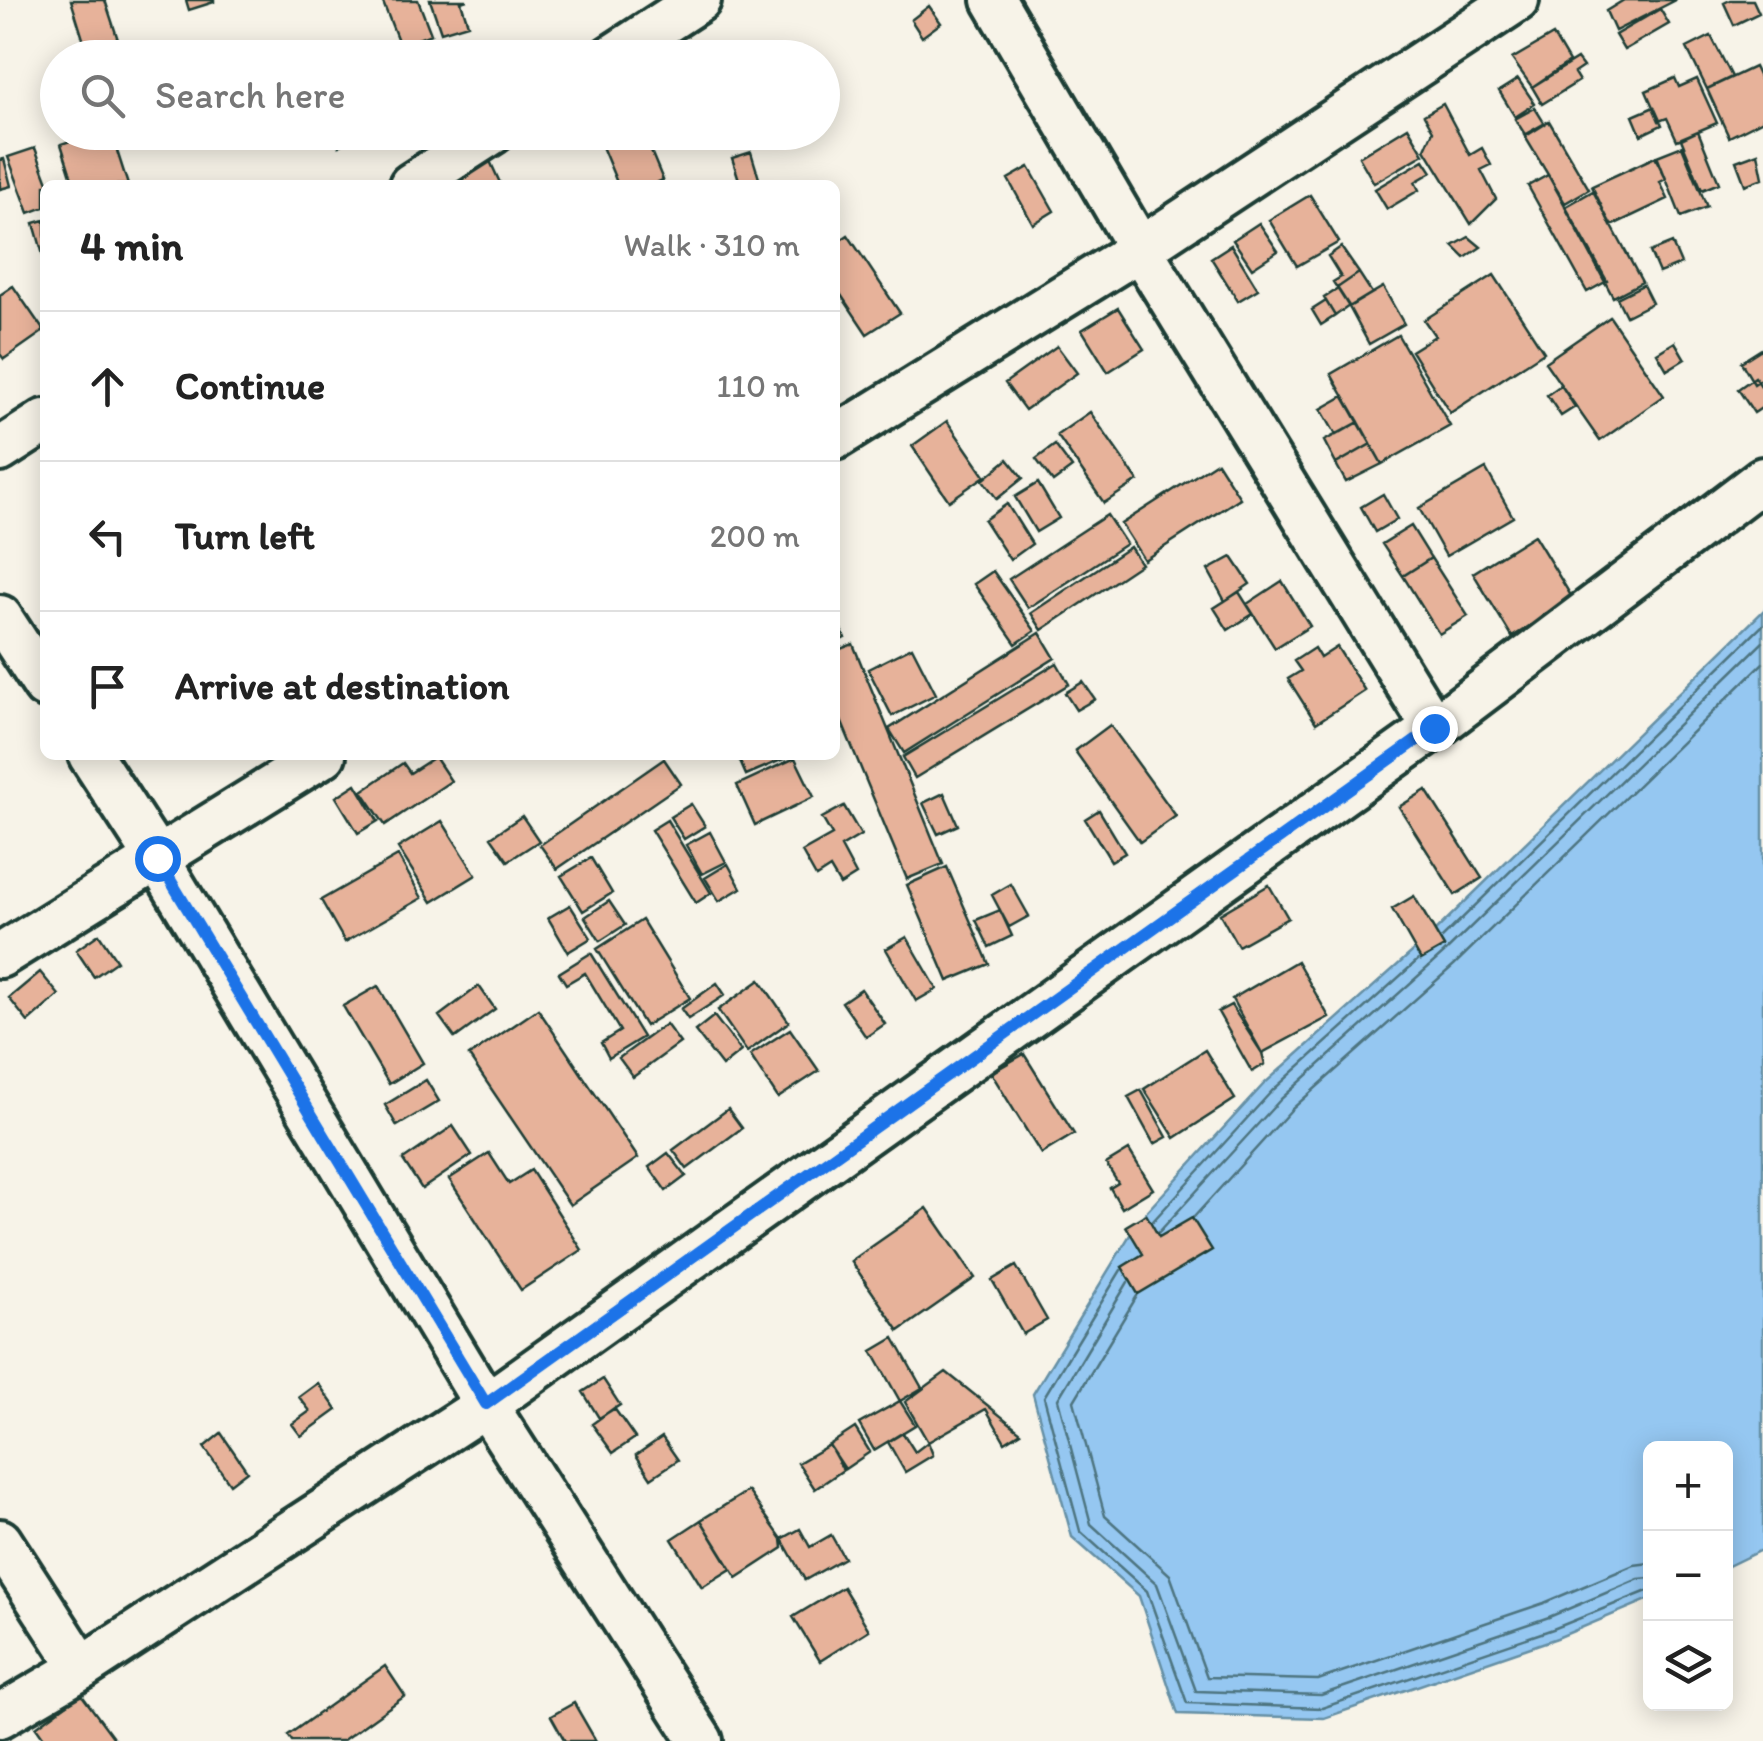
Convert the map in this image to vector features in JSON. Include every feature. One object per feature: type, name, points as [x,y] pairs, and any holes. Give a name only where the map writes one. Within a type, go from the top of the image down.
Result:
[{"type":"street","points":[[638,40],[699,0]]},
{"type":"street","points":[[994,0],[1140,249],[1434,728]]},
{"type":"street","points":[[840,435],[1140,249],[1517,0]]},
{"type":"street","points":[[420,180],[465,150]]},
{"type":"street","points":[[0,450],[40,424]]},
{"type":"street","points":[[0,1716],[82,1668],[486,1404],[1434,728],[1763,480]]},
{"type":"street","points":[[0,617],[40,678]]},
{"type":"street","points":[[93,760],[157,858],[486,1404],[702,1741]]},
{"type":"street","points":[[0,956],[316,760]]},
{"type":"street","points":[[0,1541],[82,1668]]},
{"type":"water","points":[[1763,611],[1763,1549],[1733,1564],[1733,1441],[1643,1441],[1643,1602],[1557,1638],[1324,1718],[1178,1714],[1139,1596],[1072,1537],[1033,1394],[1139,1220],[1264,1084],[1429,937]]},
{"type":"building","points":[[71,0],[105,0],[118,40],[83,40]]},
{"type":"building","points":[[186,0],[214,0],[214,2],[189,10]]},
{"type":"building","points":[[382,0],[418,0],[431,34],[416,40],[398,40]]},
{"type":"building","points":[[430,0],[467,0],[461,2],[468,24],[441,32]]},
{"type":"building","points":[[1624,0],[1676,0],[1615,31],[1606,11]]},
{"type":"building","points":[[1753,0],[1759,13],[1734,25],[1724,3]]},
{"type":"building","points":[[929,6],[941,23],[922,37],[911,20]]},
{"type":"building","points":[[1660,9],[1669,24],[1624,50],[1615,35]]},
{"type":"building","points":[[1553,35],[1569,62],[1532,87],[1512,59]]},
{"type":"building","points":[[1711,36],[1732,77],[1707,89],[1687,48]]},
{"type":"building","points":[[1577,59],[1583,67],[1574,73],[1579,81],[1542,104],[1532,87]]},
{"type":"building","points":[[1754,67],[1763,86],[1763,120],[1729,137],[1707,89]]},
{"type":"building","points":[[1675,78],[1679,87],[1697,79],[1717,123],[1677,140],[1667,118],[1659,121],[1646,91]]},
{"type":"building","points":[[1518,79],[1535,104],[1515,117],[1499,91]]},
{"type":"building","points":[[1443,104],[1470,155],[1482,148],[1491,165],[1481,170],[1496,199],[1471,224],[1425,149],[1433,131],[1424,115]]},
{"type":"building","points":[[1654,107],[1662,125],[1641,135],[1633,116]]},
{"type":"building","points":[[1535,108],[1545,124],[1526,136],[1515,119]]},
{"type":"building","points":[[1549,121],[1589,189],[1565,203],[1524,135]]},
{"type":"building","points":[[1408,127],[1424,154],[1374,183],[1359,157]]},
{"type":"building","points":[[1698,131],[1719,183],[1702,190],[1681,139]]},
{"type":"building","points":[[1682,146],[1707,207],[1681,217],[1657,156]]},
{"type":"building","points":[[35,148],[47,180],[40,180],[40,209],[29,213],[8,157]]},
{"type":"building","points":[[63,150],[117,150],[126,180],[72,180]]},
{"type":"building","points":[[603,150],[650,150],[663,180],[616,180]]},
{"type":"building","points":[[751,152],[759,180],[739,180],[732,158]]},
{"type":"building","points":[[1758,153],[1763,178],[1745,185],[1736,161]]},
{"type":"building","points":[[1655,157],[1666,179],[1660,182],[1668,199],[1611,226],[1592,186]]},
{"type":"building","points":[[4,159],[11,186],[0,189],[0,160]]},
{"type":"building","points":[[1424,160],[1432,172],[1415,182],[1419,190],[1387,209],[1375,189]]},
{"type":"building","points":[[490,161],[499,180],[450,180]]},
{"type":"building","points":[[1029,167],[1054,211],[1033,224],[1008,179]]},
{"type":"building","points":[[1548,175],[1607,281],[1587,292],[1528,186]]},
{"type":"building","points":[[1593,191],[1642,282],[1613,297],[1565,207]]},
{"type":"building","points":[[1310,195],[1339,242],[1297,266],[1269,220]]},
{"type":"building","points":[[40,221],[40,244],[34,223]]},
{"type":"building","points":[[1259,223],[1278,251],[1252,268],[1233,240]]},
{"type":"building","points":[[848,235],[900,313],[867,334],[840,294],[840,241]]},
{"type":"building","points":[[1469,237],[1481,247],[1465,258],[1453,246]]},
{"type":"building","points":[[1672,243],[1681,264],[1659,273],[1650,252]]},
{"type":"building","points":[[1231,245],[1258,289],[1238,301],[1211,258]]},
{"type":"building","points":[[1341,247],[1359,273],[1337,288],[1333,282],[1341,277],[1328,256]]},
{"type":"building","points":[[1359,273],[1372,293],[1349,307],[1337,288]]},
{"type":"building","points":[[1494,275],[1544,352],[1450,413],[1411,351],[1435,336],[1424,320]]},
{"type":"building","points":[[1643,285],[1652,303],[1626,316],[1617,298]]},
{"type":"building","points":[[13,286],[40,325],[40,334],[4,359],[0,354],[0,295]]},
{"type":"building","points":[[1383,287],[1404,324],[1369,344],[1349,307]]},
{"type":"building","points":[[1338,289],[1349,306],[1335,316],[1324,298]]},
{"type":"building","points":[[1326,301],[1335,316],[1321,325],[1312,310]]},
{"type":"building","points":[[1118,308],[1144,349],[1108,372],[1082,330]]},
{"type":"building","points":[[1610,317],[1664,396],[1600,441],[1545,362]]},
{"type":"building","points":[[1398,335],[1450,426],[1382,464],[1331,374]]},
{"type":"building","points":[[1675,342],[1685,359],[1667,370],[1657,353]]},
{"type":"building","points":[[1057,346],[1077,373],[1025,410],[1005,383]]},
{"type":"building","points":[[1763,348],[1763,378],[1754,384],[1741,362]]},
{"type":"building","points":[[1755,377],[1763,389],[1763,407],[1754,413],[1738,389]]},
{"type":"building","points":[[1561,385],[1575,407],[1561,416],[1547,395]]},
{"type":"building","points":[[1344,396],[1359,422],[1336,435],[1321,409]]},
{"type":"building","points":[[1090,412],[1138,481],[1104,503],[1057,435]]},
{"type":"building","points":[[947,421],[985,476],[949,501],[912,446]]},
{"type":"building","points":[[1359,422],[1371,444],[1336,464],[1324,441]]},
{"type":"building","points":[[1371,444],[1382,464],[1346,482],[1336,464]]},
{"type":"building","points":[[1055,445],[1072,468],[1053,482],[1036,459]]},
{"type":"building","points":[[1008,459],[1023,478],[997,499],[983,480]]},
{"type":"building","points":[[1217,462],[1240,498],[1144,560],[1121,524]]},
{"type":"building","points":[[1486,469],[1513,517],[1446,556],[1419,508]]},
{"type":"building","points":[[1038,483],[1059,518],[1036,532],[1015,497]]},
{"type":"building","points":[[1383,494],[1397,519],[1375,532],[1361,507]]},
{"type":"building","points":[[1007,504],[1032,544],[1010,560],[984,520]]},
{"type":"building","points":[[1107,515],[1126,544],[1028,608],[1009,579]]},
{"type":"building","points":[[1411,526],[1431,558],[1403,576],[1382,544]]},
{"type":"building","points":[[1534,535],[1573,599],[1512,637],[1473,573]]},
{"type":"building","points":[[1130,547],[1141,564],[1042,630],[1031,613]]},
{"type":"building","points":[[1232,557],[1250,584],[1225,601],[1208,570]]},
{"type":"building","points":[[1431,558],[1468,616],[1439,634],[1403,576]]},
{"type":"building","points":[[993,571],[1035,631],[1016,644],[974,584]]},
{"type":"building","points":[[1282,581],[1310,626],[1275,648],[1247,604]]},
{"type":"building","points":[[1239,592],[1253,614],[1228,630],[1214,608]]},
{"type":"building","points":[[1040,633],[1055,658],[904,753],[889,729]]},
{"type":"building","points":[[853,644],[943,864],[907,879],[840,718],[840,649]]},
{"type":"building","points":[[912,647],[936,694],[892,716],[868,669]]},
{"type":"building","points":[[1337,647],[1365,691],[1316,723],[1288,679],[1301,671],[1294,661],[1314,648],[1320,658]]},
{"type":"building","points":[[1057,663],[1069,684],[915,778],[903,757]]},
{"type":"building","points":[[1083,682],[1095,699],[1076,710],[1065,693]]},
{"type":"building","points":[[1110,725],[1176,816],[1140,842],[1075,751]]},
{"type":"building","points":[[437,760],[451,781],[385,825],[362,791],[403,763],[410,773]]},
{"type":"building","points":[[663,760],[681,784],[557,869],[540,845]]},
{"type":"building","points":[[739,760],[781,760],[746,775]]},
{"type":"building","points":[[796,760],[814,797],[755,825],[737,785]]},
{"type":"building","points":[[356,784],[378,821],[358,833],[336,797]]},
{"type":"building","points":[[1426,790],[1482,878],[1455,895],[1399,807]]},
{"type":"building","points":[[944,793],[958,825],[938,834],[923,803]]},
{"type":"building","points":[[691,804],[705,826],[684,839],[670,817]]},
{"type":"building","points":[[844,806],[861,835],[841,847],[856,875],[840,885],[830,868],[816,877],[802,852],[832,835],[822,818]]},
{"type":"building","points":[[1099,810],[1125,853],[1111,861],[1085,819]]},
{"type":"building","points":[[522,816],[539,841],[508,861],[491,837]]},
{"type":"building","points":[[667,820],[711,893],[696,903],[651,830]]},
{"type":"building","points":[[442,821],[476,875],[432,902],[398,848]]},
{"type":"building","points":[[710,832],[726,862],[702,874],[686,845]]},
{"type":"building","points":[[398,856],[422,898],[345,942],[321,900]]},
{"type":"building","points":[[591,858],[612,893],[583,911],[561,876]]},
{"type":"building","points":[[728,864],[741,888],[719,901],[705,878]]},
{"type":"building","points":[[947,867],[989,964],[948,981],[907,885]]},
{"type":"building","points":[[1011,884],[1029,916],[1009,927],[992,895]]},
{"type":"building","points":[[1269,885],[1288,918],[1238,946],[1220,914]]},
{"type":"building","points":[[1414,896],[1444,947],[1421,960],[1392,909]]},
{"type":"building","points":[[609,901],[625,925],[600,941],[585,917]]},
{"type":"building","points":[[570,905],[591,938],[568,952],[548,918]]},
{"type":"building","points":[[1000,910],[1012,936],[989,947],[976,920]]},
{"type":"building","points":[[642,920],[690,998],[645,1026],[597,949]]},
{"type":"building","points":[[99,934],[117,961],[94,977],[76,950]]},
{"type":"building","points":[[907,937],[937,989],[916,1001],[886,949]]},
{"type":"building","points":[[591,953],[643,1037],[609,1058],[601,1043],[620,1031],[585,973],[566,984],[559,973]]},
{"type":"building","points":[[1297,961],[1329,1017],[1262,1053],[1232,999]]},
{"type":"building","points":[[40,972],[59,995],[28,1022],[9,998]]},
{"type":"building","points":[[760,980],[789,1022],[747,1052],[718,1010]]},
{"type":"building","points":[[717,983],[725,995],[688,1019],[681,1009]]},
{"type":"building","points":[[378,986],[423,1063],[389,1084],[343,1006]]},
{"type":"building","points":[[479,986],[495,1009],[455,1038],[439,1016]]},
{"type":"building","points":[[861,989],[885,1024],[866,1037],[842,1002]]},
{"type":"building","points":[[1231,1005],[1262,1053],[1265,1064],[1252,1072],[1218,1012]]},
{"type":"building","points":[[538,1009],[638,1158],[570,1205],[469,1056]]},
{"type":"building","points":[[714,1016],[741,1051],[722,1066],[695,1031]]},
{"type":"building","points":[[666,1024],[680,1043],[633,1077],[619,1058]]},
{"type":"building","points":[[790,1029],[819,1071],[778,1098],[750,1055]]},
{"type":"building","points":[[1205,1050],[1235,1099],[1175,1138],[1144,1089]]},
{"type":"building","points":[[1024,1054],[1074,1134],[1041,1154],[991,1073]]},
{"type":"building","points":[[426,1080],[439,1101],[397,1126],[385,1105]]},
{"type":"building","points":[[1141,1090],[1167,1137],[1154,1144],[1128,1097]]},
{"type":"building","points":[[728,1109],[742,1128],[687,1169],[673,1150]]},
{"type":"building","points":[[453,1126],[472,1155],[422,1189],[403,1160]]},
{"type":"building","points":[[1129,1150],[1153,1189],[1122,1208],[1110,1188],[1118,1183],[1106,1164]]},
{"type":"building","points":[[489,1153],[509,1184],[531,1170],[582,1250],[521,1290],[449,1179]]},
{"type":"building","points":[[668,1153],[686,1176],[666,1191],[649,1167]]},
{"type":"building","points":[[927,1208],[975,1278],[899,1331],[851,1261]]},
{"type":"building","points":[[1146,1214],[1159,1237],[1192,1218],[1212,1250],[1138,1294],[1122,1267],[1143,1254],[1126,1226]]},
{"type":"building","points":[[1016,1266],[1047,1320],[1023,1334],[992,1280]]},
{"type":"building","points":[[894,1338],[922,1388],[900,1401],[872,1351]]},
{"type":"building","points":[[946,1372],[1021,1432],[1005,1442],[986,1409],[928,1442],[905,1402]]},
{"type":"building","points":[[603,1379],[620,1405],[599,1418],[583,1392]]},
{"type":"building","points":[[318,1383],[337,1410],[301,1436],[292,1424],[310,1411],[299,1397]]},
{"type":"building","points":[[900,1401],[915,1425],[874,1450],[859,1424]]},
{"type":"building","points":[[614,1408],[635,1438],[613,1453],[592,1424]]},
{"type":"building","points":[[855,1428],[870,1452],[845,1469],[829,1445]]},
{"type":"building","points":[[221,1433],[247,1471],[230,1484],[204,1447]]},
{"type":"building","points":[[903,1433],[915,1452],[928,1442],[933,1455],[905,1472],[888,1442]]},
{"type":"building","points":[[662,1437],[678,1460],[651,1478],[636,1455]]},
{"type":"building","points":[[829,1445],[843,1470],[815,1489],[798,1463]]},
{"type":"building","points":[[748,1491],[782,1539],[783,1548],[737,1578],[701,1520]]},
{"type":"building","points":[[701,1520],[731,1569],[702,1587],[672,1539]]},
{"type":"building","points":[[800,1529],[810,1547],[831,1535],[844,1558],[805,1580],[782,1539]]},
{"type":"building","points":[[843,1587],[869,1630],[820,1661],[793,1617]]},
{"type":"building","points":[[385,1666],[405,1696],[342,1741],[292,1741],[288,1735]]},
{"type":"building","points":[[81,1694],[116,1741],[46,1741],[36,1727]]},
{"type":"building","points":[[574,1703],[596,1741],[565,1741],[551,1716]]},
{"type":"route","points":[[157,858],[486,1404],[1434,728]]}]
